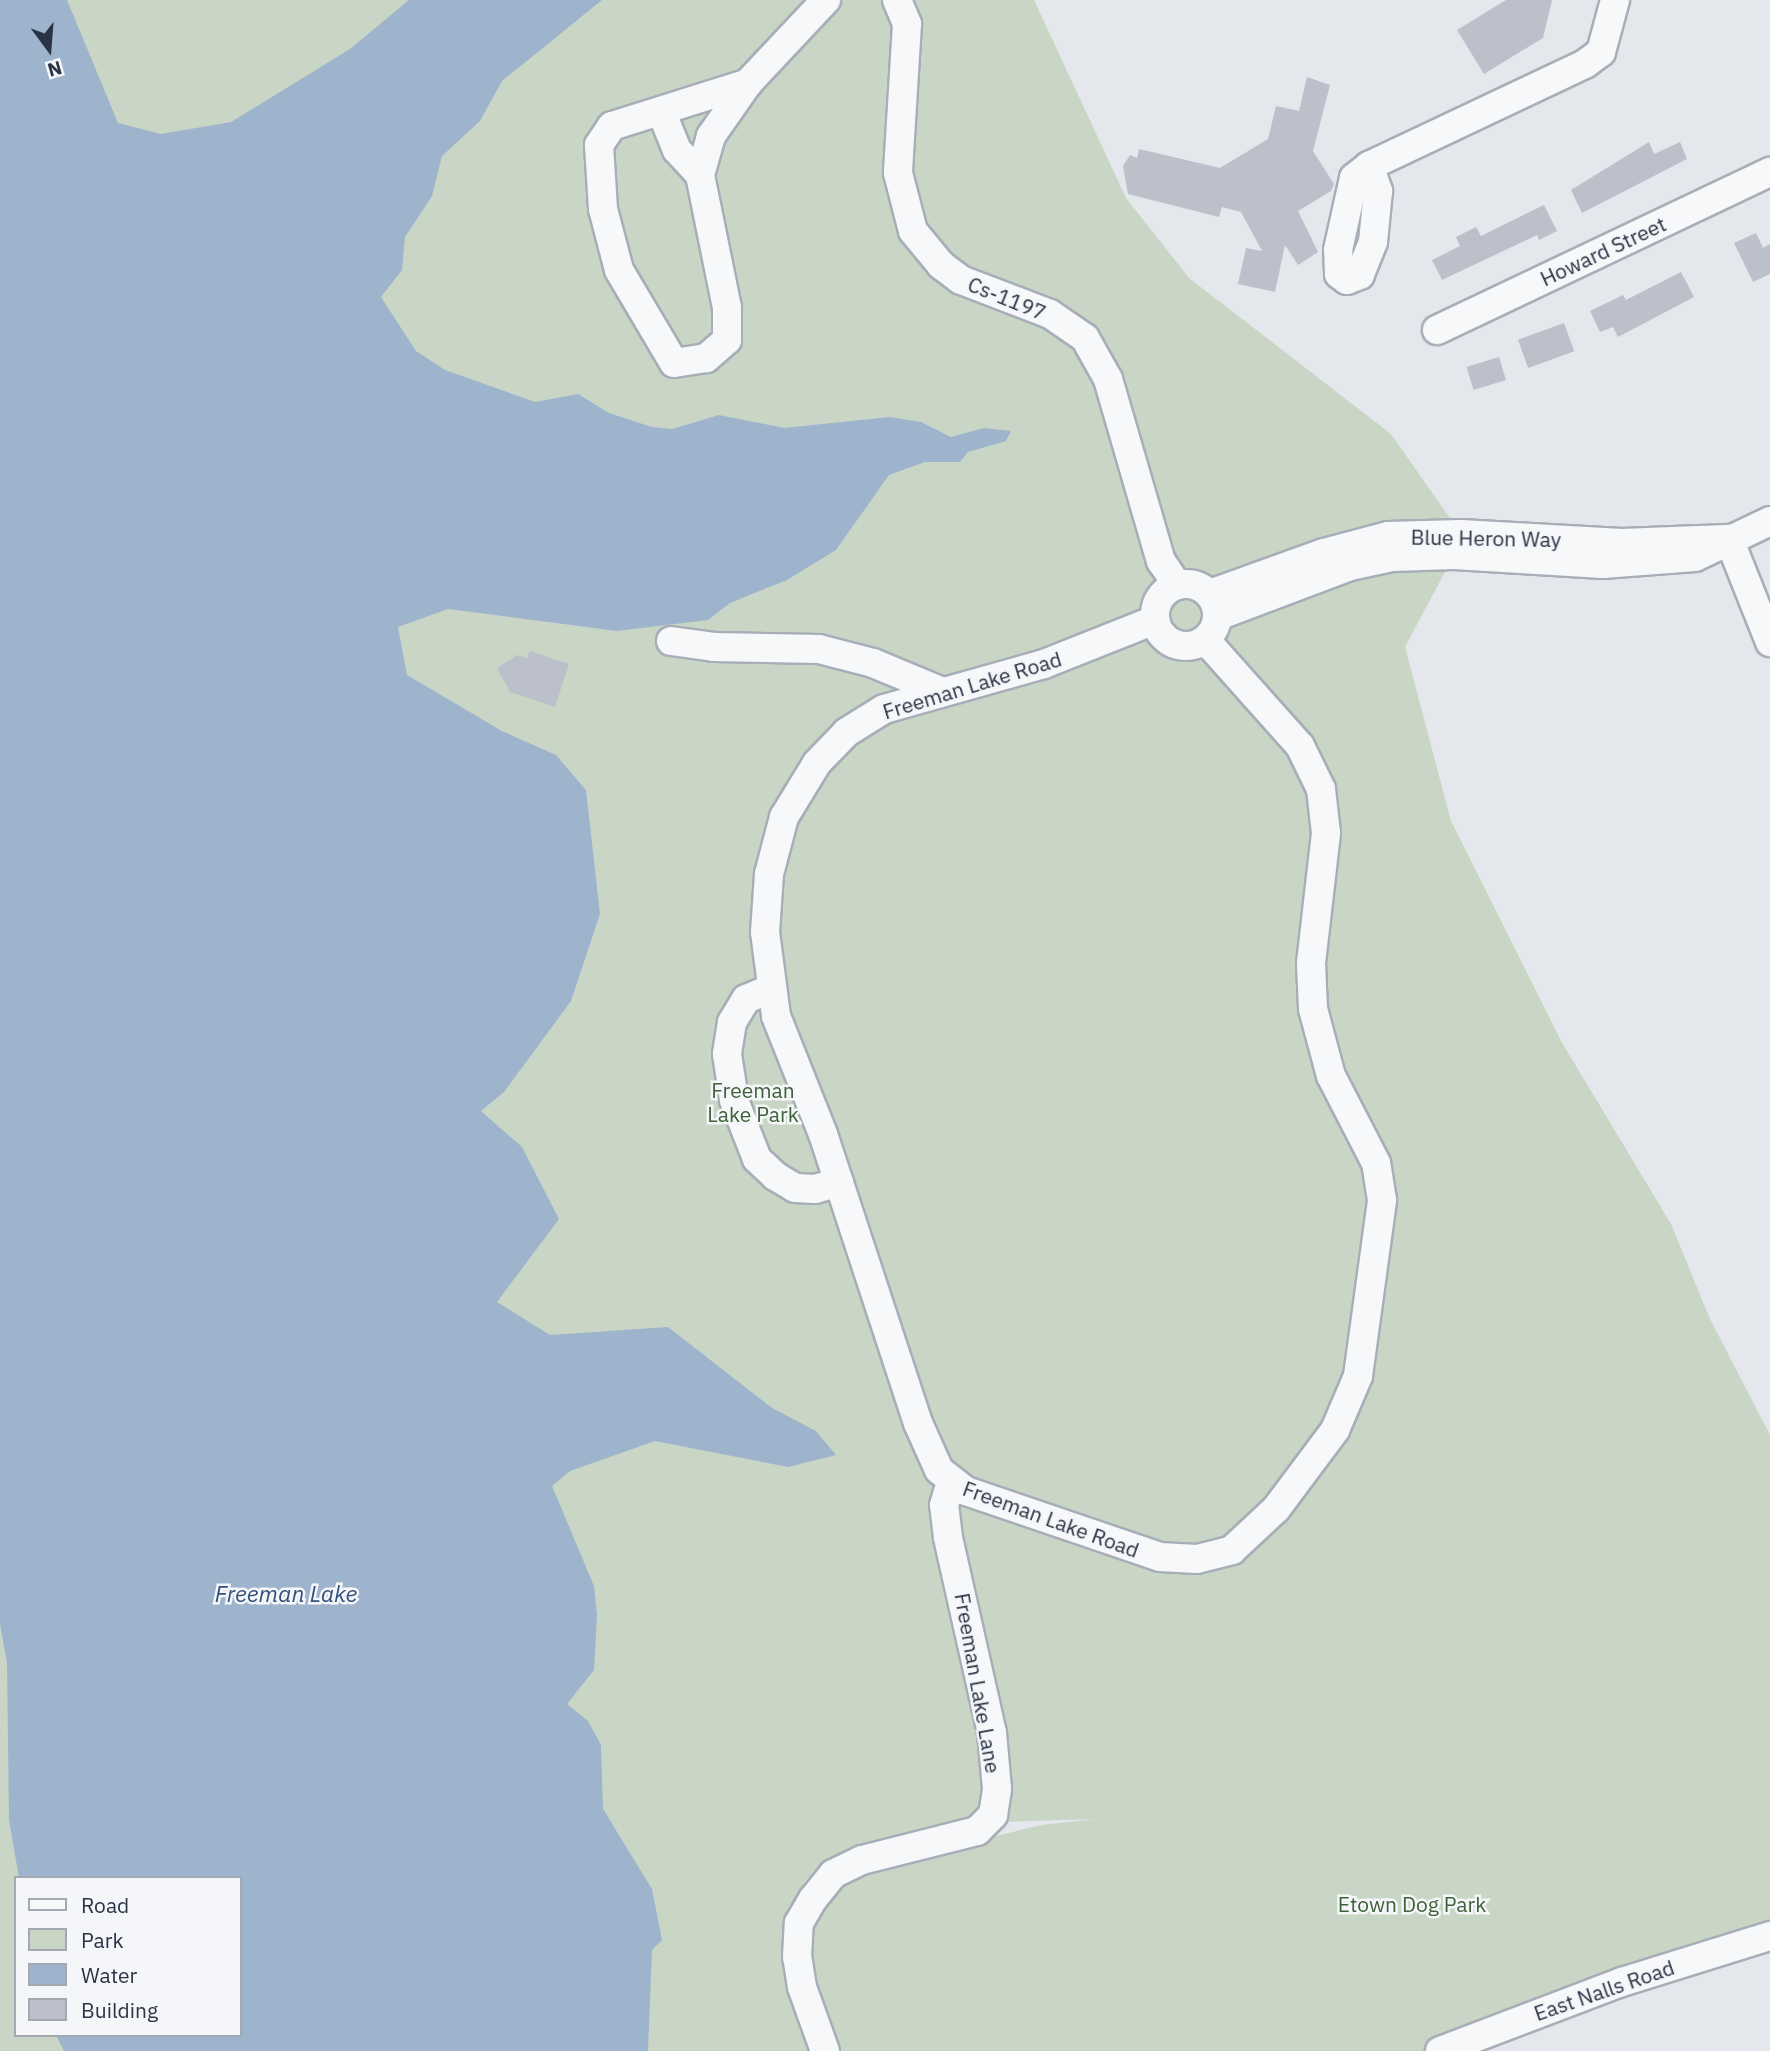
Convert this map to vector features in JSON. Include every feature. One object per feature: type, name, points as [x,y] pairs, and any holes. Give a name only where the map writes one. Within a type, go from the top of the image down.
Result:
[{"type":"street","points":[[748,83],[612,126],[599,145],[603,209],[619,270],[674,363],[706,358],[727,340],[727,308],[700,175],[711,136],[748,83],[826,0]]},
{"type":"street","name":"Cs-1197","points":[[897,0],[907,24],[898,173],[913,231],[941,265],[961,280],[1050,314],[1085,338],[1108,379],[1161,561],[1177,585]]},
{"type":"street","points":[[1369,166],[1586,64],[1601,52],[1615,0]]},
{"type":"street","points":[[662,111],[677,150],[700,175]]},
{"type":"street","name":"Howard Street","points":[[1437,330],[1770,172]]},
{"type":"street","name":"Blue Heron Way","points":[[1212,616],[1350,566],[1392,557],[1454,555],[1603,564],[1695,557],[1770,521]]},
{"type":"street","points":[[1729,539],[1770,642]]},
{"type":"street","points":[[1190,583],[1212,616],[1194,645],[1180,646],[1160,633],[1155,620],[1159,600],[1177,585],[1190,583]]},
{"type":"street","name":"Freeman Lake Road","points":[[1155,620],[1044,664],[884,709],[847,732],[817,763],[793,798],[769,874],[765,932],[771,989],[786,1044],[839,1182],[918,1423],[939,1471],[951,1482],[1160,1558],[1196,1559],[1232,1550],[1276,1509],[1314,1462],[1345,1413],[1358,1376],[1382,1200],[1376,1163],[1331,1076],[1313,1009],[1311,963],[1325,811],[1312,767],[1300,746],[1211,646],[1212,616]]},
{"type":"street","points":[[671,640],[713,647],[819,649],[873,663],[943,692]]},
{"type":"street","points":[[771,989],[747,999],[732,1022],[727,1054],[734,1100],[757,1159],[775,1176],[795,1188],[815,1189],[839,1182]]},
{"type":"street","name":"Freeman Lake Lane","points":[[825,2051],[802,1987],[797,1957],[799,1923],[813,1899],[833,1874],[862,1860],[977,1831],[993,1815],[998,1789],[992,1733],[945,1516],[951,1482]]},
{"type":"street","name":"East Nalls Road","points":[[1440,2051],[1622,1982],[1770,1936]]},
{"type":"green space","name":"Freeman Lake Park","points":[[0,0],[1034,0],[1126,198],[1189,278],[1391,434],[1461,534],[1454,555],[1405,647],[1451,821],[1561,1041],[1671,1224],[1710,1319],[1770,1435],[1770,1935],[1438,2051],[825,2051],[799,1923],[833,1874],[1042,1825],[1095,1819],[971,1823],[847,1854],[805,1880],[781,1947],[816,2051],[0,2051]]},
{"type":"water","name":"Freeman Lake","points":[[0,0],[67,0],[118,123],[161,134],[231,122],[350,49],[409,0],[602,0],[502,81],[480,121],[442,156],[432,196],[405,237],[402,270],[381,297],[416,351],[445,370],[535,402],[578,394],[609,413],[652,427],[672,429],[719,415],[784,428],[890,417],[921,422],[951,437],[984,428],[1011,431],[1006,441],[968,452],[960,462],[925,462],[889,475],[836,550],[787,580],[730,603],[708,620],[617,631],[448,609],[398,627],[407,675],[502,731],[556,755],[586,790],[600,914],[571,1001],[504,1092],[481,1111],[522,1147],[559,1219],[497,1302],[550,1335],[668,1327],[772,1408],[816,1431],[836,1455],[788,1467],[655,1441],[570,1471],[552,1486],[594,1586],[597,1615],[594,1670],[567,1704],[588,1721],[601,1745],[603,1809],[652,1889],[662,1940],[652,1950],[648,2051],[64,2051],[57,2037],[242,2037],[242,1876],[19,1876],[9,1820],[7,1663],[0,1624]]},
{"type":"building","points":[[1506,0],[1552,0],[1543,38],[1484,74],[1457,30]]},
{"type":"building","points":[[1307,77],[1330,85],[1313,151],[1334,184],[1331,191],[1298,211],[1318,252],[1298,265],[1285,245],[1275,292],[1238,284],[1246,248],[1262,251],[1241,212],[1222,207],[1219,217],[1128,194],[1123,166],[1130,155],[1137,158],[1139,149],[1220,168],[1268,139],[1276,106],[1299,111]]},
{"type":"building","points":[[1649,142],[1654,154],[1680,142],[1687,159],[1582,213],[1571,190]]},
{"type":"building","points":[[1544,205],[1557,231],[1539,240],[1537,235],[1442,280],[1432,260],[1460,246],[1456,237],[1476,227],[1481,236]]},
{"type":"building","points":[[1756,233],[1763,248],[1770,244],[1770,274],[1753,282],[1734,243]]},
{"type":"building","points":[[1681,272],[1694,297],[1618,337],[1613,327],[1600,332],[1590,311],[1623,295],[1626,300]]},
{"type":"building","points":[[1564,323],[1574,351],[1528,368],[1518,340]]},
{"type":"building","points":[[1499,357],[1506,380],[1474,390],[1466,367]]},
{"type":"building","points":[[530,651],[569,664],[555,707],[510,692],[497,668],[517,655],[527,658]]},
{"type":"park label","name":"Etown Dog Park","points":[[1412,1904]]}]
